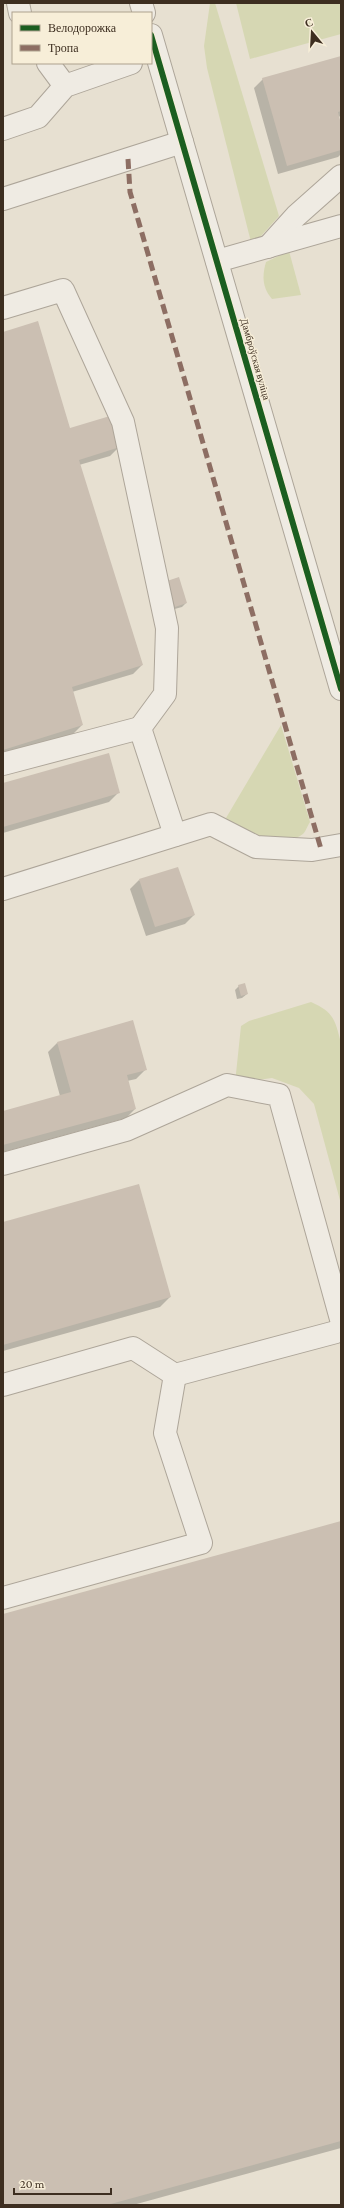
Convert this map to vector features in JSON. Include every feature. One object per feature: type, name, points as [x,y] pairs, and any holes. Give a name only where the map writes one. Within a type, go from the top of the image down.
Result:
[{"type":"street","name":"Дамброўская вуліца","points":[[153,48],[338,666],[341,689]]},
{"type":"street","points":[[49,64],[66,86]]},
{"type":"street","points":[[3,129],[38,117],[66,86],[128,64]]},
{"type":"street","points":[[3,199],[182,142]]},
{"type":"street","points":[[268,247],[296,216],[341,176]]},
{"type":"street","points":[[217,260],[341,226]]},
{"type":"street","points":[[3,308],[63,290],[123,422],[167,628],[166,694],[140,728],[3,764]]},
{"type":"street","points":[[140,728],[175,835]]},
{"type":"street","points":[[3,889],[211,824],[256,847],[312,850],[341,844]]},
{"type":"street","points":[[3,1164],[126,1130],[227,1085],[279,1095],[338,1326],[175,1375],[133,1348],[3,1385]]},
{"type":"street","points":[[3,1598],[201,1542],[165,1433],[175,1375]]},
{"type":"green space","points":[[210,3],[215,3],[279,216],[252,246],[207,68],[204,46]]},
{"type":"green space","points":[[236,3],[341,3],[341,34],[250,59]]},
{"type":"green space","points":[[289,251],[301,295],[272,299],[266,290],[264,281],[266,262]]},
{"type":"green space","points":[[281,725],[310,822],[304,833],[289,840],[269,839],[231,831],[226,818]]},
{"type":"green space","points":[[311,1002],[325,1009],[329,1013],[337,1028],[341,1043],[341,1204],[314,1104],[299,1088],[272,1078],[235,1083],[241,1026],[249,1021]]},
{"type":"building","points":[[341,56],[341,111],[338,112],[341,124],[341,150],[287,166],[262,78]]},
{"type":"building","points":[[38,321],[70,428],[110,416],[120,447],[79,460],[143,665],[72,687],[83,725],[3,750],[3,332]]},
{"type":"building","points":[[179,577],[187,603],[175,607],[167,581]]},
{"type":"building","points":[[109,753],[120,793],[3,827],[3,783]]},
{"type":"building","points":[[178,867],[195,915],[155,927],[139,879]]},
{"type":"building","points":[[245,983],[248,994],[241,996],[238,985]]},
{"type":"building","points":[[133,1020],[147,1070],[127,1075],[136,1109],[3,1145],[3,1111],[71,1092],[57,1042]]},
{"type":"building","points":[[139,1184],[171,1297],[3,1345],[3,1222]]},
{"type":"building","points":[[341,1521],[341,2141],[107,2205],[3,2205],[3,1614]]},
{"type":"marked path","points":[[128,159],[130,192],[321,849]]},
{"type":"cycle path","points":[[152,38],[341,689]]}]
